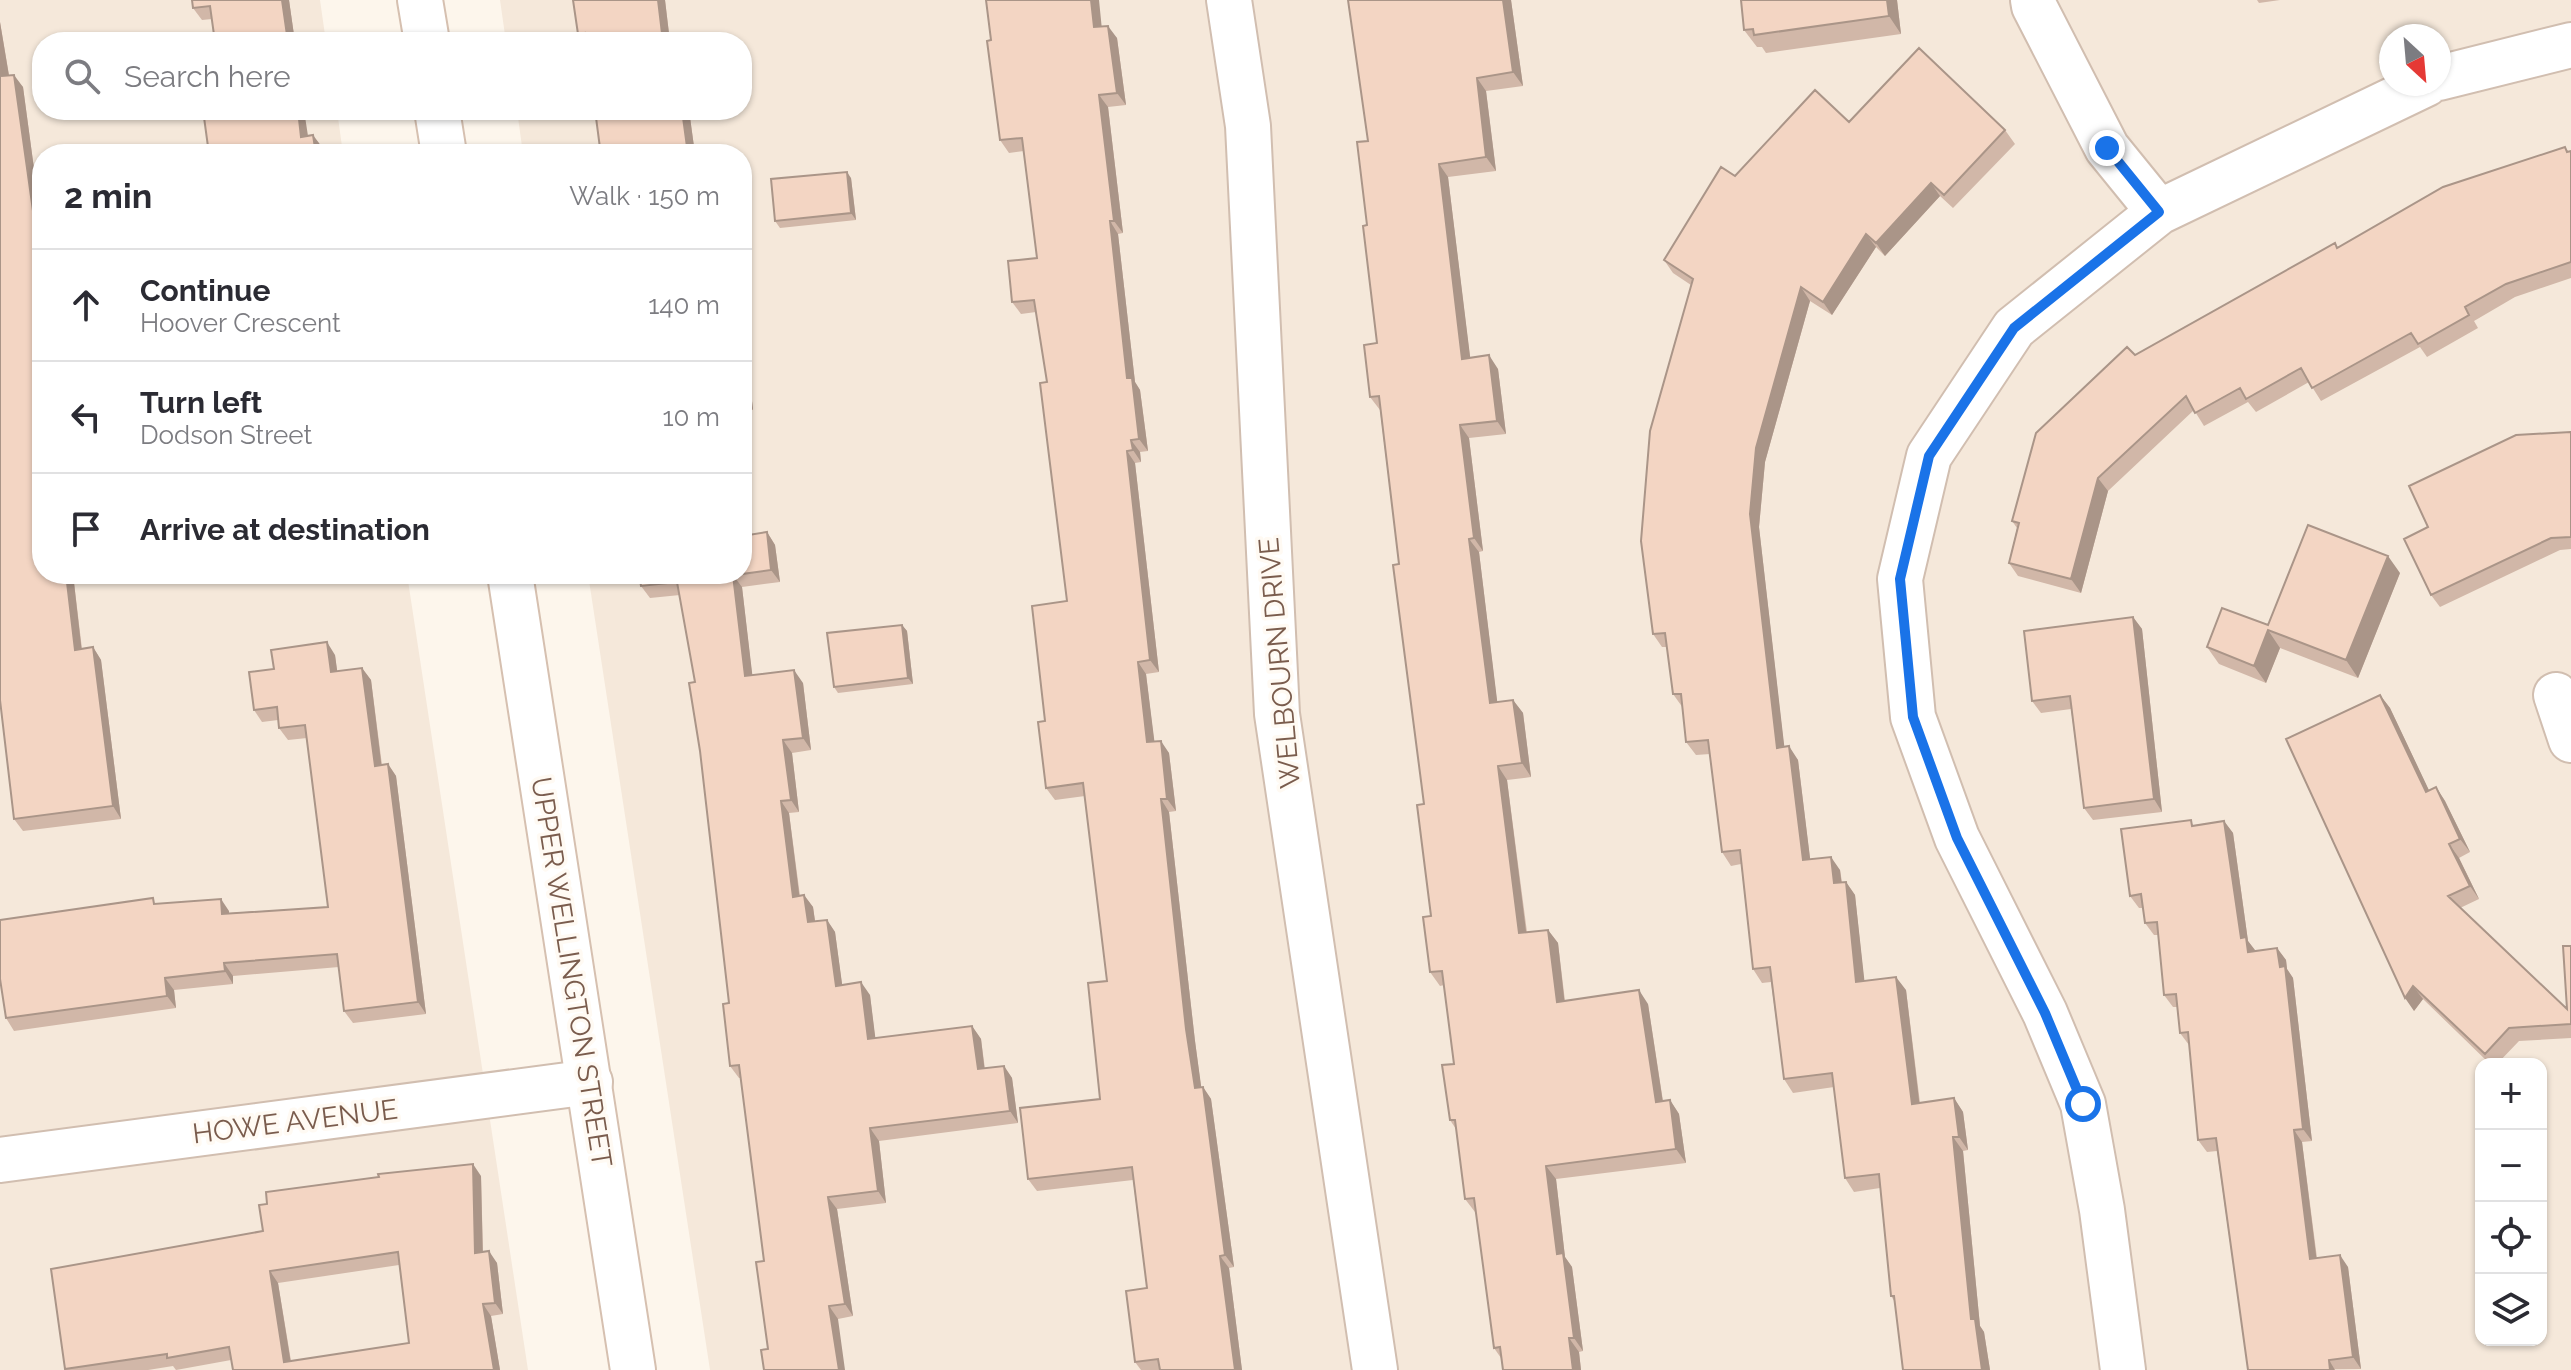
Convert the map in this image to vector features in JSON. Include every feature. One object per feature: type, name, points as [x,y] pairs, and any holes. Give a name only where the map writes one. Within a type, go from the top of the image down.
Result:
[{"type":"street","points":[[420,0],[425,32]]},
{"type":"street","name":"WELBOURN DRIVE","points":[[1229,0],[1248,126],[1277,714],[1375,1370]]},
{"type":"street","points":[[2033,0],[2107,148],[2159,212]]},
{"type":"street","points":[[2451,75],[2571,45]]},
{"type":"street","points":[[2123,1370],[2102,1210],[2083,1104],[2045,1013],[1957,838],[1913,717],[1900,579],[1929,456],[2014,328],[2159,212],[2401,96]]},
{"type":"street","points":[[439,120],[442,144]]},
{"type":"street","name":"UPPER WELLINGTON STREET","points":[[512,584],[633,1370]]},
{"type":"street","points":[[2556,695],[2571,740]]},
{"type":"street","name":"HOWE AVENUE","points":[[0,1160],[590,1082]]},
{"type":"shaded area","points":[[0,0],[320,0],[325,32],[32,32],[32,120],[338,120],[342,144],[32,144],[32,584],[409,584],[528,1370],[0,1370]]},
{"type":"shaded area","points":[[500,0],[2571,0],[2571,1370],[710,1370],[590,584],[752,584],[752,144],[522,144],[518,120],[752,120],[752,32],[505,32]]},
{"type":"building","points":[[192,0],[282,0],[287,32],[214,32],[210,6],[193,8]]},
{"type":"building","points":[[573,0],[658,0],[662,32],[578,32]]},
{"type":"building","points":[[986,0],[1091,0],[1094,27],[1108,26],[1117,93],[1099,95],[1114,221],[1110,221],[1127,378],[1132,378],[1139,439],[1131,440],[1133,450],[1127,451],[1150,660],[1138,662],[1147,742],[1161,741],[1167,799],[1161,799],[1186,1029],[1195,1088],[1203,1087],[1225,1255],[1220,1256],[1235,1370],[1160,1370],[1158,1359],[1135,1362],[1126,1291],[1147,1288],[1132,1167],[1028,1179],[1020,1108],[1100,1099],[1088,983],[1107,981],[1083,783],[1046,788],[1038,722],[1045,721],[1032,606],[1067,601],[1040,383],[1047,382],[1034,300],[1012,302],[1008,261],[1037,258],[1022,138],[1000,140],[987,41],[991,40]]},
{"type":"building","points":[[1348,0],[1503,0],[1513,72],[1477,78],[1486,157],[1439,164],[1462,359],[1489,355],[1497,421],[1460,425],[1474,538],[1469,539],[1490,703],[1513,700],[1522,763],[1498,766],[1519,933],[1548,930],[1557,1002],[1639,990],[1656,1102],[1670,1100],[1676,1149],[1546,1166],[1557,1254],[1563,1253],[1574,1338],[1569,1338],[1573,1370],[1503,1370],[1500,1347],[1494,1348],[1474,1198],[1465,1199],[1455,1120],[1450,1120],[1442,1065],[1454,1064],[1442,971],[1430,972],[1423,917],[1431,916],[1417,805],[1424,804],[1393,565],[1399,564],[1379,396],[1370,397],[1364,345],[1377,343],[1357,142],[1368,141]]},
{"type":"building","points":[[1741,0],[1887,0],[1889,16],[1754,35],[1753,29],[1744,30]]},
{"type":"building","points":[[1919,48],[2005,130],[1944,195],[1931,183],[1876,243],[1866,234],[1823,302],[1801,287],[1756,448],[1750,514],[1777,748],[1789,746],[1803,860],[1831,857],[1834,883],[1846,882],[1856,982],[1896,977],[1912,1104],[1954,1098],[1959,1137],[1953,1137],[1971,1319],[1975,1319],[1982,1370],[1903,1370],[1894,1296],[1891,1296],[1879,1174],[1845,1178],[1832,1073],[1784,1079],[1770,967],[1753,969],[1740,850],[1722,852],[1708,740],[1686,742],[1681,694],[1673,694],[1665,633],[1653,634],[1641,541],[1650,431],[1693,279],[1664,260],[1721,167],[1735,176],[1815,90],[1849,122]]},
{"type":"building","points":[[0,64],[2,76],[14,75],[32,204],[32,584],[67,584],[75,650],[93,647],[113,806],[14,819],[0,700]]},
{"type":"building","points":[[204,120],[299,120],[301,137],[313,135],[314,144],[208,144]]},
{"type":"building","points":[[596,120],[683,120],[687,144],[599,144]]},
{"type":"building","points":[[2565,147],[2567,152],[2571,151],[2571,262],[2506,284],[2465,307],[2469,315],[2418,344],[2411,333],[2312,388],[2301,368],[2246,399],[2240,388],[2195,413],[2186,396],[2098,478],[2071,579],[2009,563],[2019,523],[2012,521],[2036,433],[2127,347],[2135,355],[2335,243],[2337,248],[2443,187]]},
{"type":"building","points":[[847,172],[851,213],[775,221],[771,179]]},
{"type":"building","points":[[2571,432],[2571,537],[2551,538],[2431,595],[2404,539],[2428,527],[2409,486],[2516,435]]},
{"type":"building","points":[[2308,525],[2388,556],[2346,660],[2268,630],[2254,666],[2207,647],[2222,608],[2268,625]]},
{"type":"building","points":[[767,532],[771,570],[752,573],[752,534]]},
{"type":"building","points":[[677,584],[734,584],[745,676],[794,670],[803,738],[783,740],[791,800],[781,801],[793,897],[804,895],[808,922],[827,920],[836,986],[861,982],[868,1039],[972,1026],[978,1069],[1004,1066],[1010,1111],[870,1128],[878,1191],[828,1197],[845,1304],[829,1306],[839,1370],[764,1370],[761,1350],[768,1349],[756,1262],[764,1261],[739,1065],[730,1066],[723,1004],[729,1003],[700,751],[689,683],[695,682]]},
{"type":"building","points":[[2133,617],[2154,799],[2084,808],[2070,696],[2032,701],[2024,631]]},
{"type":"building","points":[[902,625],[908,678],[834,687],[827,633]]},
{"type":"building","points":[[327,642],[331,672],[362,668],[375,766],[388,764],[418,1002],[344,1011],[337,954],[224,963],[225,971],[165,978],[167,996],[6,1018],[0,979],[0,920],[153,898],[154,904],[221,899],[222,914],[328,907],[305,725],[279,728],[277,707],[254,710],[249,672],[274,669],[271,650]]},
{"type":"building","points":[[2380,695],[2426,792],[2436,787],[2460,839],[2449,844],[2470,886],[2448,896],[2567,1009],[2563,946],[2571,946],[2571,1024],[2509,1028],[2485,1054],[2413,986],[2405,998],[2286,739]]},
{"type":"building","points":[[2191,820],[2192,826],[2224,821],[2241,938],[2246,937],[2248,952],[2277,948],[2280,967],[2285,966],[2303,1129],[2294,1130],[2310,1259],[2340,1255],[2353,1357],[2329,1360],[2330,1370],[2248,1370],[2216,1138],[2198,1140],[2188,1032],[2180,1033],[2176,994],[2164,995],[2157,922],[2145,923],[2141,894],[2130,896],[2121,829]]},
{"type":"building","points":[[473,1164],[475,1253],[489,1251],[495,1303],[483,1304],[494,1370],[233,1370],[229,1347],[167,1358],[167,1354],[65,1369],[51,1269],[263,1231],[259,1205],[267,1204],[266,1192],[379,1177],[378,1174]],"holes":[[[398,1252],[409,1343],[284,1362],[270,1271]]]},
{"type":"route","points":[[2083,1104],[2045,1013],[1957,838],[1913,717],[1900,579],[1929,456],[2014,328],[2159,212],[2107,148]]}]
